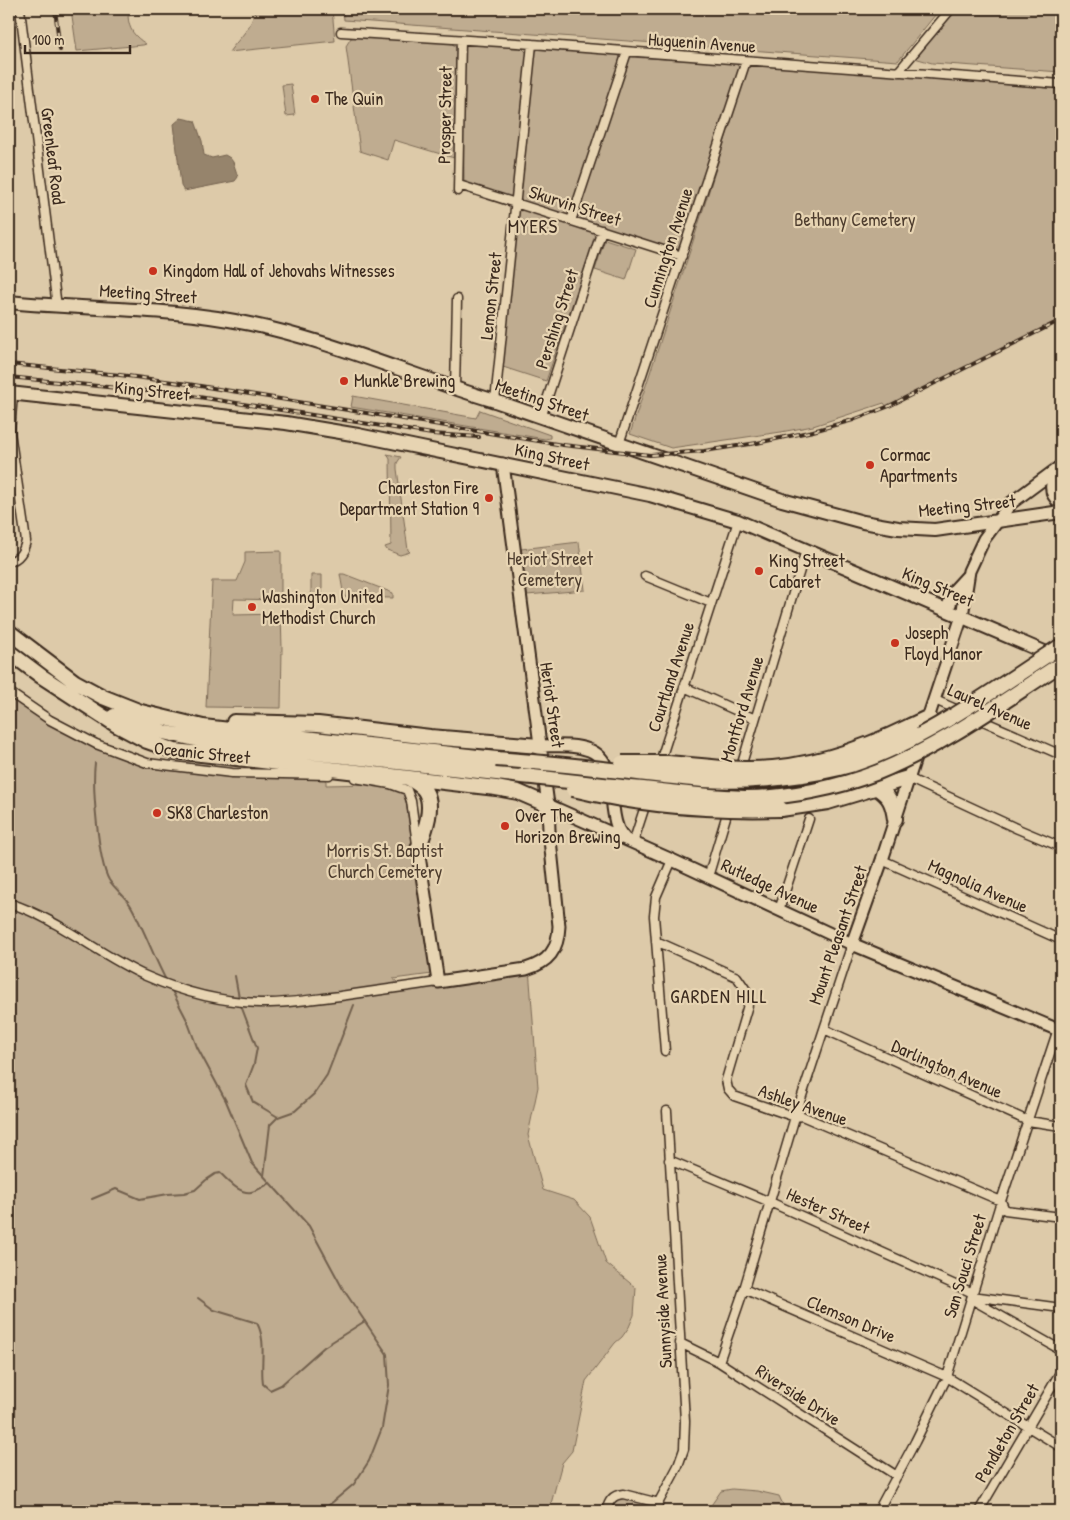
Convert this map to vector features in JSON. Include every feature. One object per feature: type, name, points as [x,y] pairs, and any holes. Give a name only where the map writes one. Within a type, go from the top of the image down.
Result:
[{"type":"highway","points":[[9,632],[75,682],[102,697],[141,712],[203,727],[704,780],[763,779],[854,764],[926,732],[1061,646]]},
{"type":"highway","points":[[9,652],[41,676],[132,734],[175,751],[408,785],[496,788],[518,792],[548,805]]},
{"type":"highway","points":[[81,702],[120,718],[163,732],[200,740],[704,796],[746,798],[820,789],[876,773],[934,745],[1061,664]]},
{"type":"highway","points":[[141,712],[218,722],[318,724],[430,737],[539,746]]},
{"type":"highway","points":[[551,763],[667,763],[750,769],[776,767],[843,754],[885,738],[929,717]]},
{"type":"highway","points":[[522,776],[621,800],[702,809],[734,810],[782,809],[828,802],[908,778]]},
{"type":"highway","points":[[408,785],[425,791],[428,799],[428,816],[418,849]]},
{"type":"highway","points":[[876,788],[885,793],[891,800],[895,819]]},
{"type":"main road","name":"Meeting Street","points":[[9,302],[192,314],[248,324],[303,338],[495,401],[782,500],[863,522],[903,529],[935,530],[1061,512]]},
{"type":"main road","name":"King Street","points":[[11,393],[286,423],[358,435],[650,495],[738,521],[1061,660]]},
{"type":"main road","name":"Heriot Street","points":[[438,982],[526,969],[538,965],[554,950],[558,939],[559,926],[550,849],[548,805],[503,464]]},
{"type":"main road","name":"Mount Pleasant Street","points":[[852,944],[882,860],[962,616],[967,577],[984,539],[1011,503],[1060,467]]},
{"type":"main road","points":[[1060,467],[1051,487],[1054,496],[1061,503]]},
{"type":"main road","points":[[947,610],[955,590],[967,577]]},
{"type":"main road","points":[[539,746],[570,746],[591,750],[602,760],[610,777],[617,828],[629,841]]},
{"type":"main road","name":"Rutledge Avenue","points":[[548,805],[672,860],[852,944],[1060,1027]]},
{"type":"main road","points":[[418,849],[438,982]]},
{"type":"street","name":"Greenleaf Road","points":[[20,9],[57,306]]},
{"type":"street","points":[[898,72],[951,9]]},
{"type":"street","name":"Huguenin Avenue","points":[[341,32],[532,44],[1061,84]]},
{"type":"street","name":"Prosper Street","points":[[459,188],[461,40]]},
{"type":"street","name":"Lemon Street","points":[[495,401],[532,44]]},
{"type":"street","points":[[571,221],[627,52]]},
{"type":"street","name":"Cunnington Avenue","points":[[619,444],[746,61]]},
{"type":"street","name":"Skurvin Street","points":[[459,188],[515,203],[682,256]]},
{"type":"street","name":"Pershing Street","points":[[541,418],[602,230]]},
{"type":"street","points":[[455,389],[457,299]]},
{"type":"street","points":[[9,561],[13,561],[20,554],[26,541],[9,432],[11,393]]},
{"type":"street","name":"Courtland Avenue","points":[[629,841],[684,687],[738,521]]},
{"type":"street","name":"Montford Avenue","points":[[708,877],[806,550]]},
{"type":"street","points":[[645,576],[711,603]]},
{"type":"street","points":[[684,687],[755,719]]},
{"type":"street","name":"Oceanic Street","points":[[9,692],[50,720],[96,744],[147,763],[232,774],[335,775],[408,785]]},
{"type":"street","name":"Laurel Avenue","points":[[935,700],[1061,755]]},
{"type":"street","points":[[908,778],[1061,848]]},
{"type":"street","points":[[779,910],[809,819]]},
{"type":"street","points":[[665,1051],[654,916],[656,897],[672,860]]},
{"type":"street","name":"Magnolia Avenue","points":[[882,860],[1061,940]]},
{"type":"street","points":[[9,903],[54,923],[145,975],[178,989],[208,997],[258,1003],[287,1003],[438,982]]},
{"type":"street","name":"Ashley Avenue","points":[[656,941],[733,975],[742,983],[748,995],[748,1005],[726,1080],[728,1089],[734,1096],[795,1117],[802,1116],[1001,1201],[1005,1210],[1061,1217]]},
{"type":"street","name":"Mount Pleasant Street","points":[[719,1362],[744,1289],[795,1117],[852,944]]},
{"type":"street","name":"San Souci Street","points":[[876,1511],[879,1509],[897,1476],[947,1377],[1001,1201],[1060,1027]]},
{"type":"street","name":"Darlington Avenue","points":[[824,1030],[1028,1121],[1061,1126]]},
{"type":"street","name":"Sunnyside Avenue","points":[[654,1511],[678,1466],[684,1449],[685,1421],[667,1111]]},
{"type":"street","name":"Hester Street","points":[[669,1160],[770,1202],[972,1296],[1061,1350]]},
{"type":"street","name":"Clemson Drive","points":[[744,1289],[947,1377],[1061,1447]]},
{"type":"street","points":[[972,1296],[1061,1308]]},
{"type":"street","name":"Riverside Drive","points":[[680,1343],[719,1362],[897,1476]]},
{"type":"street","name":"Pendleton Street","points":[[979,1511],[1061,1371]]},
{"type":"street","points":[[606,1511],[609,1501],[617,1494],[659,1503]]},
{"type":"green space","points":[[71,9],[133,9],[133,15],[128,16],[131,29],[146,44],[77,51]]},
{"type":"green space","points":[[255,9],[332,9],[335,41],[229,52],[249,27]]},
{"type":"green space","points":[[343,9],[940,9],[898,61],[344,20]]},
{"type":"green space","points":[[951,9],[1061,9],[1061,72],[932,63],[911,57]]},
{"type":"green space","points":[[351,38],[450,43],[454,45],[457,49],[454,158],[394,140],[388,160],[360,151],[346,46]]},
{"type":"green space","points":[[468,44],[521,47],[527,53],[512,195],[510,197],[464,182],[464,48]]},
{"type":"green space","points":[[538,49],[618,54],[621,59],[570,213],[566,216],[522,202],[519,196],[534,54]]},
{"type":"green space","points":[[630,57],[735,63],[739,69],[680,248],[676,250],[578,219],[577,215]]},
{"type":"green space","name":"Bethany Cemetery","points":[[756,65],[1061,89],[1061,320],[887,407],[884,403],[813,426],[671,448],[630,434],[748,67]]},
{"type":"green space","points":[[291,84],[295,115],[286,116],[282,85]]},
{"type":"green space","points":[[521,209],[593,231],[595,238],[546,381],[503,367],[517,213]]},
{"type":"green space","points":[[605,239],[636,249],[626,280],[595,270]]},
{"type":"green space","points":[[353,396],[476,418],[480,410],[550,435],[550,438],[545,439],[351,407]]},
{"type":"green space","points":[[387,454],[401,457],[397,463],[397,469],[408,550],[410,552],[400,555],[387,550],[385,547],[391,545],[390,459]]},
{"type":"green space","name":"Heriot Street Cemetery","points":[[579,542],[585,590],[527,595],[521,549]]},
{"type":"green space","points":[[281,551],[281,600],[234,599],[233,615],[281,614],[281,708],[206,707],[212,581],[237,581],[245,562],[245,552]]},
{"type":"green space","points":[[340,574],[393,593],[393,598],[344,597]]},
{"type":"green space","points":[[311,575],[322,575],[322,597],[311,597]]},
{"type":"green space","name":"Morris St. Baptist Church Cemetery","points":[[9,692],[50,720],[147,763],[191,769],[326,775],[326,785],[374,784],[404,789],[432,974],[393,979],[406,988],[529,968],[538,1087],[528,1135],[543,1190],[574,1200],[590,1217],[606,1263],[636,1288],[634,1315],[629,1327],[586,1381],[572,1451],[562,1463],[549,1511],[15,1511],[9,1509]]},
{"type":"green space","points":[[732,1489],[757,1491],[779,1496],[785,1509],[784,1511],[707,1511],[721,1491]]},
{"type":"green space","points":[[617,1494],[659,1503],[654,1511],[606,1511]]},
{"type":"shaded area","points":[[181,118],[195,121],[202,141],[204,155],[212,158],[225,155],[230,158],[238,177],[235,181],[184,191],[181,186],[174,124]]},
{"type":"waterway","points":[[95,763],[94,788],[97,823],[105,870],[109,880],[131,906],[167,982]]},
{"type":"waterway","points":[[235,976],[239,998]]},
{"type":"waterway","points":[[171,989],[187,1020],[197,1047],[226,1101],[252,1163],[309,1226],[343,1289],[387,1354],[389,1385],[382,1428],[369,1461],[354,1484],[322,1511]]},
{"type":"waterway","points":[[240,1003],[257,1048],[254,1064],[246,1085],[253,1102],[278,1117]]},
{"type":"waterway","points":[[264,1176],[270,1125],[278,1117],[295,1111],[314,1094],[327,1075],[354,1005]]},
{"type":"waterway","points":[[92,1199],[116,1189],[140,1199],[184,1193],[195,1190],[206,1180],[220,1173],[242,1191],[256,1191],[270,1183]]},
{"type":"waterway","points":[[198,1298],[214,1310],[257,1323],[263,1345],[263,1384],[270,1390],[281,1385],[324,1347],[365,1321]]},
{"type":"railway","points":[[9,9],[9,108]]},
{"type":"railway","points":[[55,9],[60,50]]},
{"type":"railway","points":[[9,364],[188,384],[563,445],[650,455],[704,451],[757,443],[853,420],[887,407],[1061,320]]},
{"type":"railway","points":[[9,377],[186,395],[432,434],[479,437]]},
{"type":"place","name":"The Quin","points":[[315,99]]},
{"type":"place","name":"Kingdom Hall of Jehovahs Witnesses","points":[[153,271]]},
{"type":"place","name":"Munkle Brewing","points":[[344,381]]},
{"type":"place","name":"Cormac Apartments","points":[[870,465]]},
{"type":"place","name":"Charleston Fire Department Station 9","points":[[489,498]]},
{"type":"place","name":"King Street Cabaret","points":[[759,571]]},
{"type":"place","name":"Washington United Methodist Church","points":[[252,607]]},
{"type":"place","name":"Joseph Floyd Manor","points":[[895,643]]},
{"type":"place","name":"SK8 Charleston","points":[[157,813]]},
{"type":"place","name":"Over The Horizon Brewing","points":[[505,826]]},
{"type":"district","name":"MYERS","points":[[533,226]]},
{"type":"district","name":"GARDEN HILL","points":[[719,996]]}]
